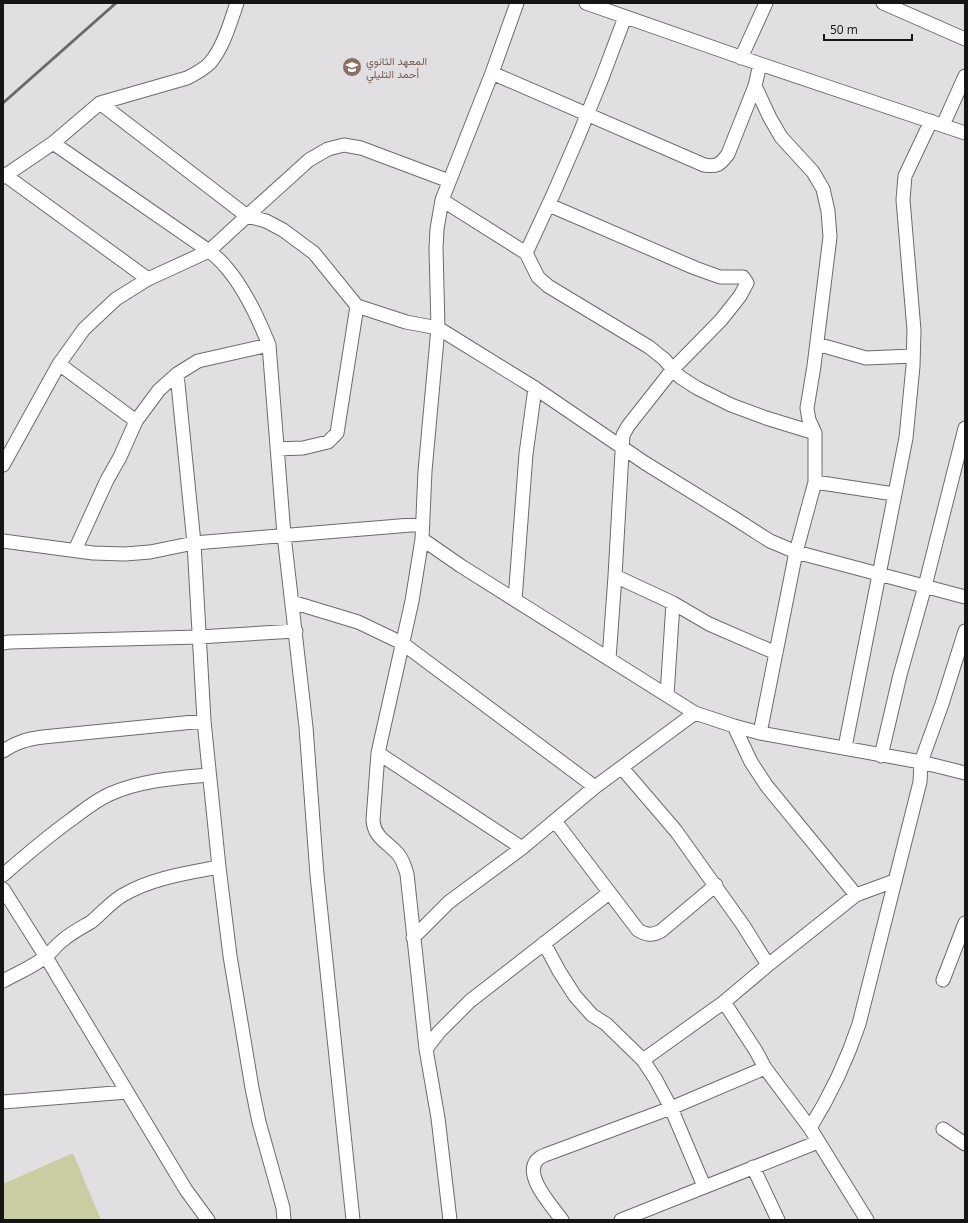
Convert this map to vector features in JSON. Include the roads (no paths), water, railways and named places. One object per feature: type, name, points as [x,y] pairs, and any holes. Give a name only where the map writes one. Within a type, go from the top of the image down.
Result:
[{"type":"street","points":[[148,279],[4,176],[52,143],[100,103],[187,78],[210,64],[226,35],[237,3]]},
{"type":"street","points":[[450,1220],[438,1118],[426,1049],[407,874],[405,866],[397,852],[378,836],[374,826],[378,753],[412,601],[422,539],[425,471],[438,328],[436,248],[437,229],[442,200],[492,73],[517,3]]},
{"type":"street","points":[[586,3],[741,58],[965,133]]},
{"type":"street","points":[[741,58],[766,3]]},
{"type":"street","points":[[883,3],[965,39]]},
{"type":"street","points":[[526,253],[549,206],[601,81],[625,16]]},
{"type":"street","points":[[492,73],[704,166],[714,167],[721,163],[728,154],[755,86],[760,64]]},
{"type":"street","points":[[845,748],[878,574],[906,438],[914,330],[903,200],[905,176],[965,76]]},
{"type":"street","points":[[755,86],[770,118],[781,136],[813,172],[823,189],[828,211],[830,237],[817,344],[807,408],[809,420],[815,433],[815,482],[796,552],[760,733]]},
{"type":"street","points":[[100,103],[247,216],[266,221],[282,230],[314,253],[357,306],[406,322],[438,328],[536,388],[622,448],[770,541],[796,552],[965,597]]},
{"type":"street","points":[[52,143],[209,250],[225,266],[242,291],[260,322],[269,345],[276,449],[284,534],[306,727],[317,875],[353,1220]]},
{"type":"street","points":[[3,465],[59,364],[84,329],[116,299],[148,279],[209,250],[309,160],[328,149],[344,145],[361,148],[449,181]]},
{"type":"street","points":[[442,200],[526,253],[538,277],[548,286],[649,348],[664,359],[680,377],[696,388],[731,405],[766,418],[815,433]]},
{"type":"street","points":[[549,206],[694,268],[720,277],[743,277],[747,283],[740,296],[722,320],[673,369],[628,426],[623,435],[609,659]]},
{"type":"street","points":[[276,449],[303,448],[328,442],[337,433],[357,306]]},
{"type":"street","points":[[817,344],[866,358],[913,356]]},
{"type":"street","points":[[75,550],[136,421],[159,390],[177,374],[198,361],[269,345]]},
{"type":"street","points":[[59,364],[136,421]]},
{"type":"street","points":[[177,374],[194,543],[204,721],[230,956],[258,1122],[283,1208],[284,1220]]},
{"type":"street","points":[[515,600],[526,454],[536,388]]},
{"type":"street","points":[[881,756],[900,676],[925,586],[965,428]]},
{"type":"street","points":[[815,482],[894,494]]},
{"type":"street","points":[[3,541],[93,553],[125,554],[150,552],[194,543],[284,534],[423,524]]},
{"type":"street","points":[[422,539],[515,600],[695,713],[760,733],[921,762],[965,773]]},
{"type":"street","points":[[615,576],[673,603],[709,624],[776,653]]},
{"type":"street","points":[[292,602],[358,622],[402,643],[595,787]]},
{"type":"street","points":[[667,695],[673,603]]},
{"type":"street","points":[[3,643],[199,637],[296,631]]},
{"type":"street","points":[[810,1128],[838,1076],[850,1050],[859,1024],[920,782],[921,762],[942,704],[965,631]]},
{"type":"street","points":[[413,938],[449,902],[522,848],[595,787],[695,713]]},
{"type":"street","points":[[3,751],[12,745],[26,740],[43,737],[204,721]]},
{"type":"street","points":[[734,726],[751,762],[766,785],[856,895]]},
{"type":"street","points":[[378,753],[522,848]]},
{"type":"street","points":[[622,768],[676,831],[716,885],[768,965]]},
{"type":"street","points":[[3,876],[65,823],[93,802],[133,786],[163,780],[209,775]]},
{"type":"street","points":[[555,821],[638,930],[645,934],[655,935],[716,885]]},
{"type":"street","points":[[3,981],[46,957],[63,940],[91,922],[110,904],[123,895],[139,887],[155,882],[219,867]]},
{"type":"street","points":[[643,1060],[724,1002],[856,895],[894,881]]},
{"type":"street","points":[[3,889],[46,957],[186,1190],[208,1220]]},
{"type":"street","points":[[426,1049],[439,1032],[470,1001],[609,893]]},
{"type":"street","points":[[943,980],[965,923]]},
{"type":"street","points":[[544,943],[574,996],[592,1015],[606,1024],[643,1060],[671,1108],[704,1186]]},
{"type":"street","points":[[724,1002],[756,1051],[765,1068],[810,1128],[867,1220]]},
{"type":"street","points":[[562,1220],[539,1188],[535,1179],[533,1173],[537,1160],[545,1155],[671,1108],[765,1068]]},
{"type":"street","points":[[3,1102],[127,1092]]},
{"type":"street","points":[[943,1129],[965,1144]]},
{"type":"street","points":[[621,1220],[818,1142]]},
{"type":"street","points":[[753,1167],[778,1220]]},
{"type":"railway","points":[[3,103],[116,3]]},
{"type":"place","name":"المعهد الثانوي أحمد التليلي","points":[[352,67]]}]
